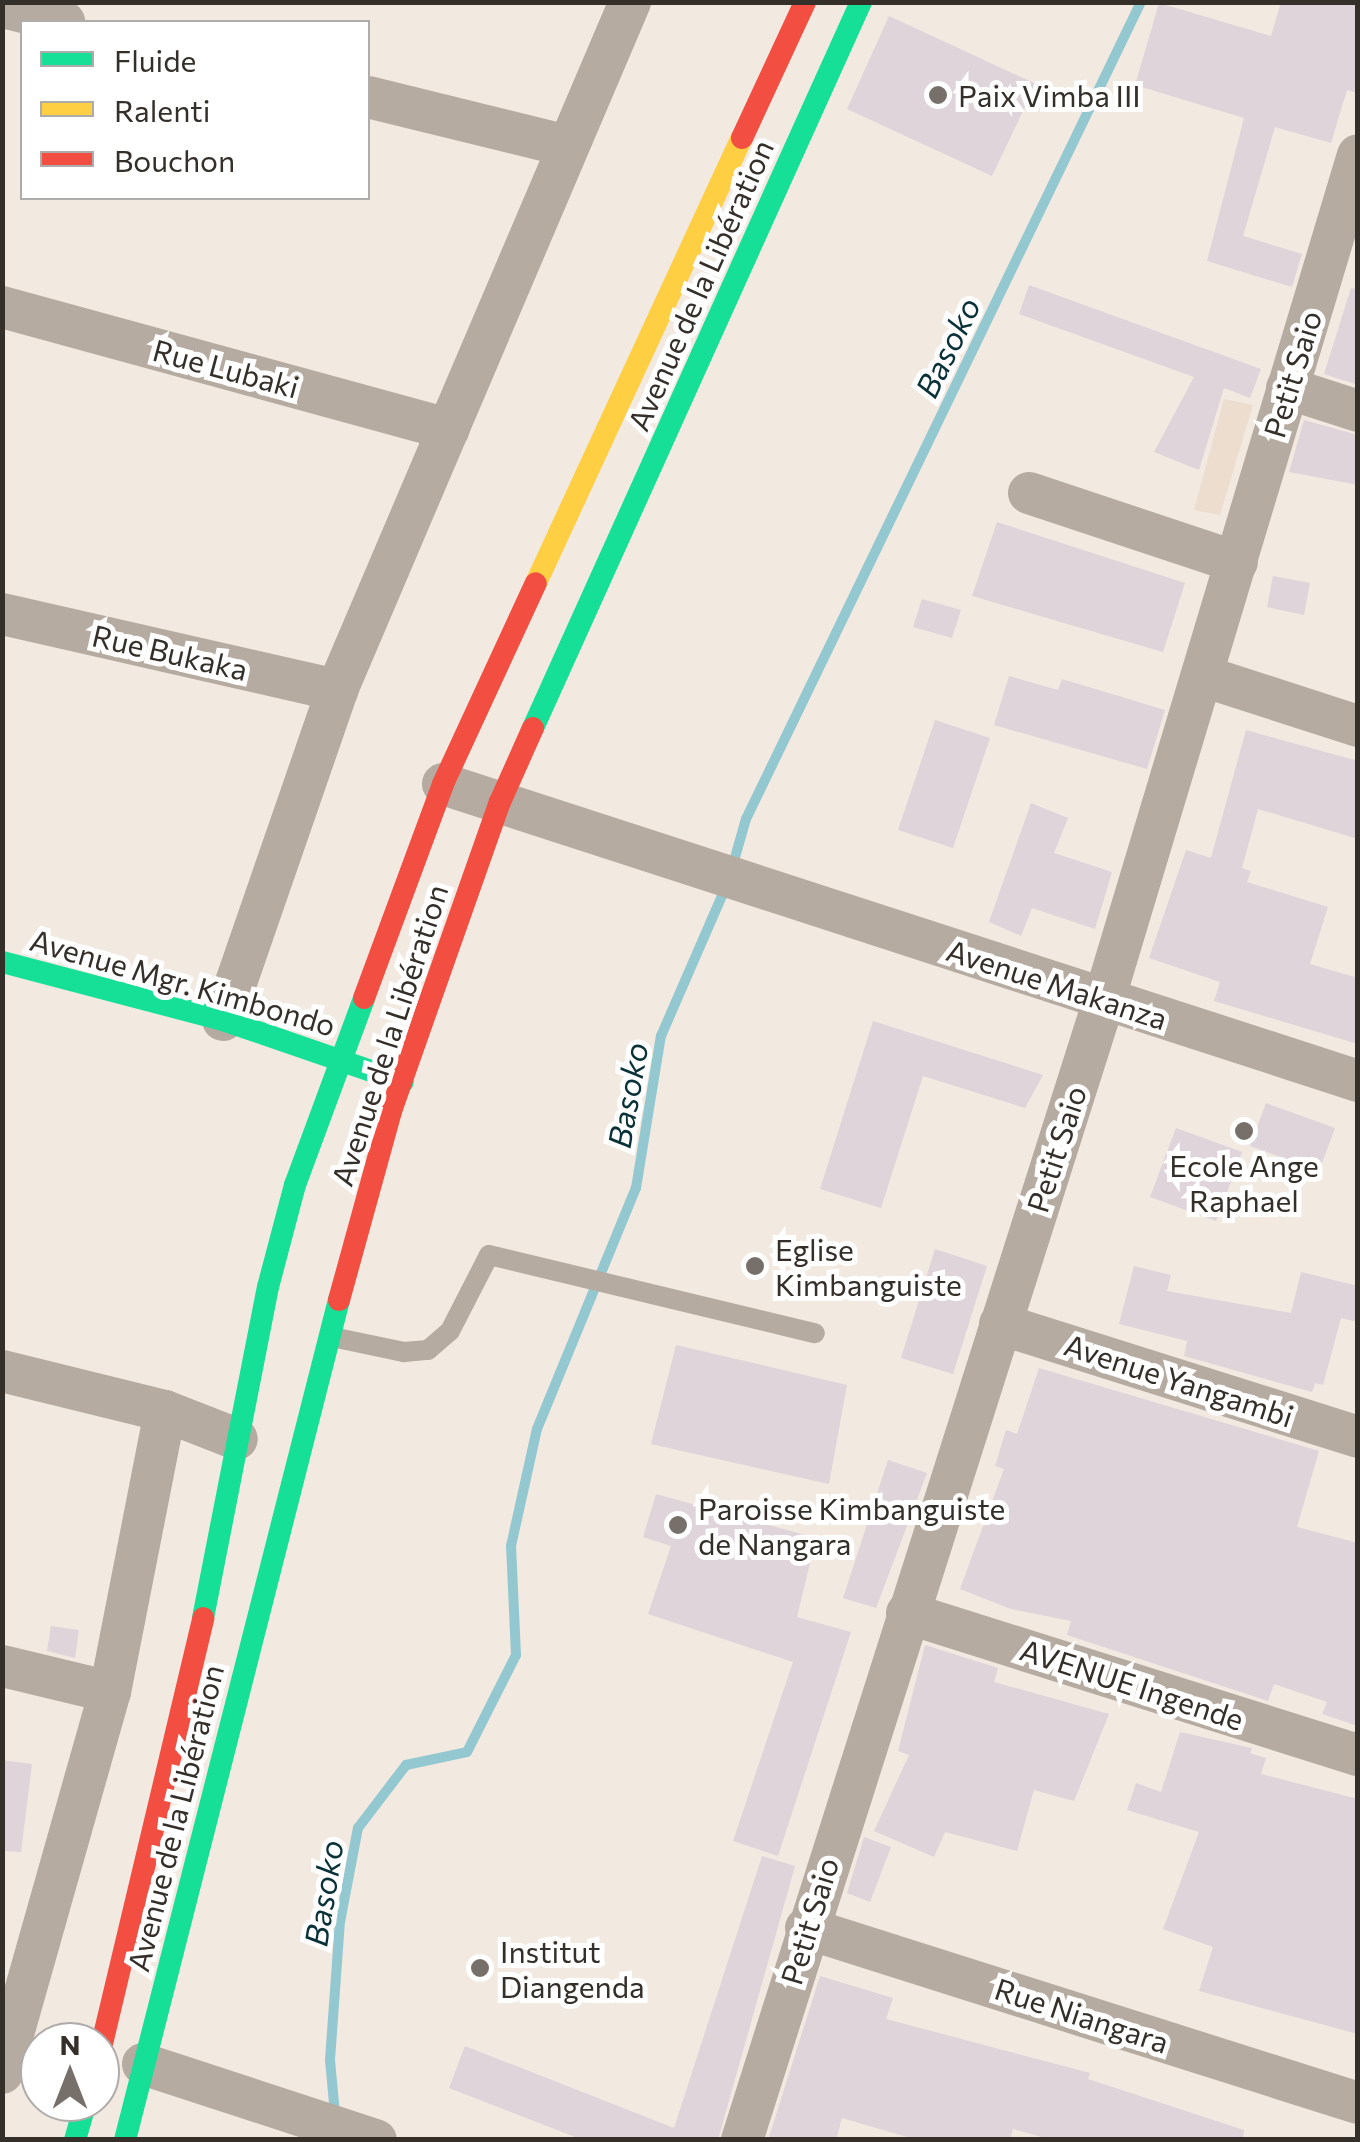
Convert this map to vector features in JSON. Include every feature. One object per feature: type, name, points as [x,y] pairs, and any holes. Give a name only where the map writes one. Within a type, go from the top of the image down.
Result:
[{"type":"main road","name":"Avenue de la Libération","points":[[107,2022],[197,1648],[237,1439],[290,1202],[443,784],[805,2]]},
{"type":"main road","name":"Avenue de la Libération","points":[[125,2140],[327,1336],[403,1082],[500,802],[860,2]]},
{"type":"main road","name":"Avenue Mgr. Kimbondo","points":[[2,962],[223,1020],[403,1082]]},
{"type":"street","points":[[223,1020],[336,690],[630,2]]},
{"type":"street","points":[[2,7],[56,20]]},
{"type":"street","points":[[370,97],[568,146]]},
{"type":"street","name":"Petit Saio","points":[[742,2140],[806,1928],[1104,1000],[1358,155]]},
{"type":"street","name":"Rue Lubaki","points":[[2,307],[449,429]]},
{"type":"street","points":[[1287,388],[1358,411]]},
{"type":"street","points":[[1029,493],[1236,562]]},
{"type":"street","name":"Rue Bukaka","points":[[2,614],[336,690]]},
{"type":"street","points":[[1203,676],[1358,726]]},
{"type":"street","name":"Avenue Makanza","points":[[443,784],[1358,1080]]},
{"type":"street","name":"Avenue Yangambi","points":[[1000,1324],[1358,1437]]},
{"type":"street","points":[[2,1372],[166,1411],[237,1439]]},
{"type":"street","points":[[2,2073],[16,1972],[110,1692],[166,1411]]},
{"type":"street","name":"AVENUE Ingende","points":[[907,1613],[1358,1755]]},
{"type":"street","points":[[2,1666],[110,1692]]},
{"type":"street","name":"Rue Niangara","points":[[806,1928],[1358,2103]]},
{"type":"street","points":[[143,2064],[354,2133]]},
{"type":"lane","points":[[327,1336],[404,1352],[428,1350],[450,1331],[489,1254],[815,1333]]},
{"type":"shaded area","points":[[1224,399],[1253,405],[1220,515],[1194,510]]},
{"type":"building","points":[[1281,2],[1358,2],[1358,93],[1347,90],[1331,143],[1275,127],[1243,236],[1302,254],[1292,287],[1207,261],[1244,118],[1135,85],[1159,3],[1271,36]]},
{"type":"building","name":"Paix Vimba III","points":[[889,16],[1036,84],[992,176],[847,109]]},
{"type":"building","points":[[1029,285],[1261,369],[1250,398],[1224,388],[1199,470],[1154,452],[1194,377],[1019,314]]},
{"type":"building","points":[[1351,288],[1358,289],[1358,385],[1324,374]]},
{"type":"building","points":[[1304,420],[1358,435],[1358,485],[1289,472]]},
{"type":"building","points":[[997,522],[1185,583],[1163,652],[972,596]]},
{"type":"building","points":[[1273,576],[1310,583],[1304,615],[1267,607]]},
{"type":"building","points":[[922,599],[961,610],[952,638],[913,627]]},
{"type":"building","points":[[1009,676],[1058,690],[1062,679],[1165,710],[1147,769],[994,725]]},
{"type":"building","points":[[935,720],[990,738],[953,848],[898,830]]},
{"type":"building","points":[[1246,730],[1358,761],[1358,839],[1258,809],[1242,868],[1251,871],[1247,882],[1328,907],[1310,964],[1358,978],[1358,1044],[1214,1001],[1220,982],[1149,958],[1186,850],[1211,858]]},
{"type":"building","points":[[1031,803],[1068,818],[1054,853],[1112,872],[1095,929],[1032,908],[1021,936],[989,922]]},
{"type":"building","points":[[873,1021],[1043,1075],[1025,1108],[923,1076],[881,1208],[820,1189]]},
{"type":"building","points":[[1266,1103],[1335,1128],[1319,1171],[1250,1146]]},
{"type":"building","points":[[1176,1128],[1242,1152],[1216,1221],[1150,1197]]},
{"type":"building","points":[[935,1249],[987,1266],[953,1374],[901,1358]]},
{"type":"building","points":[[1134,1266],[1171,1275],[1167,1291],[1291,1313],[1301,1272],[1358,1286],[1358,1322],[1341,1318],[1323,1385],[1315,1383],[1312,1392],[1184,1356],[1187,1341],[1119,1324]]},
{"type":"building","points":[[676,1345],[847,1385],[829,1484],[651,1444]]},
{"type":"building","points":[[1039,1368],[1319,1451],[1297,1527],[1358,1543],[1358,1726],[1322,1714],[1327,1702],[1274,1684],[1268,1701],[1067,1635],[1071,1621],[1011,1609],[960,1589],[1004,1469],[995,1466],[1006,1430],[1017,1434]]},
{"type":"building","points":[[888,1460],[927,1473],[876,1608],[843,1598]]},
{"type":"building","points":[[656,1494],[816,1538],[797,1617],[851,1632],[778,1856],[733,1841],[793,1662],[648,1614],[671,1546],[643,1537]]},
{"type":"building","points":[[51,1626],[79,1630],[75,1658],[47,1651]]},
{"type":"building","points":[[925,1645],[998,1668],[994,1682],[1109,1714],[1074,1801],[1034,1790],[1017,1851],[945,1832],[934,1857],[874,1831],[909,1755],[898,1751]]},
{"type":"building","points":[[1180,1732],[1252,1748],[1250,1753],[1266,1758],[1261,1774],[1358,1799],[1358,2034],[1199,1991],[1213,1947],[1163,1929],[1199,1832],[1127,1810],[1136,1783],[1161,1792]]},
{"type":"building","points":[[2,1760],[32,1764],[21,1852],[2,1851]]},
{"type":"building","points":[[864,1837],[891,1847],[870,1902],[847,1893]]},
{"type":"building","points":[[762,1856],[795,1866],[718,2140],[583,2140],[449,2088],[465,2046],[674,2128]]},
{"type":"building","points":[[820,1976],[893,1998],[886,2019],[1090,2073],[1088,2079],[1244,2130],[1243,2140],[1052,2140],[1013,2129],[1010,2140],[917,2140],[842,2118],[836,2140],[768,2140]]},
{"type":"waterway","name":"Basoko","points":[[732,868],[746,819],[1141,2]]},
{"type":"waterway","name":"Basoko","points":[[335,2114],[330,2060],[340,1922],[358,1828],[406,1765],[467,1752],[516,1655],[511,1546],[537,1429],[636,1188],[661,1036],[727,884]]},
{"type":"traffic: fast","points":[[533,728],[861,2]]},
{"type":"traffic: fast","points":[[2,962],[223,1020],[403,1082]]},
{"type":"traffic: fast","points":[[203,1618],[268,1287],[295,1185],[364,998]]},
{"type":"traffic: fast","points":[[125,2140],[339,1300]]},
{"type":"traffic: fast","points":[[75,2140],[80,2122]]},
{"type":"traffic: slow","points":[[536,583],[742,138]]},
{"type":"traffic: jam","points":[[742,138],[805,2]]},
{"type":"traffic: jam","points":[[364,998],[443,784],[536,583]]},
{"type":"traffic: jam","points":[[339,1300],[391,1111],[500,802],[533,728]]},
{"type":"traffic: jam","points":[[107,2022],[203,1618]]},
{"type":"place","name":"Paix Vimba III","points":[[938,95]]},
{"type":"place","name":"Ecole Ange Raphael","points":[[1244,1131]]},
{"type":"place","name":"Eglise Kimbanguiste","points":[[755,1266]]},
{"type":"place","name":"Paroisse Kimbanguiste de Nangara","points":[[678,1525]]},
{"type":"place","name":"Institut Diangenda","points":[[480,1968]]}]
